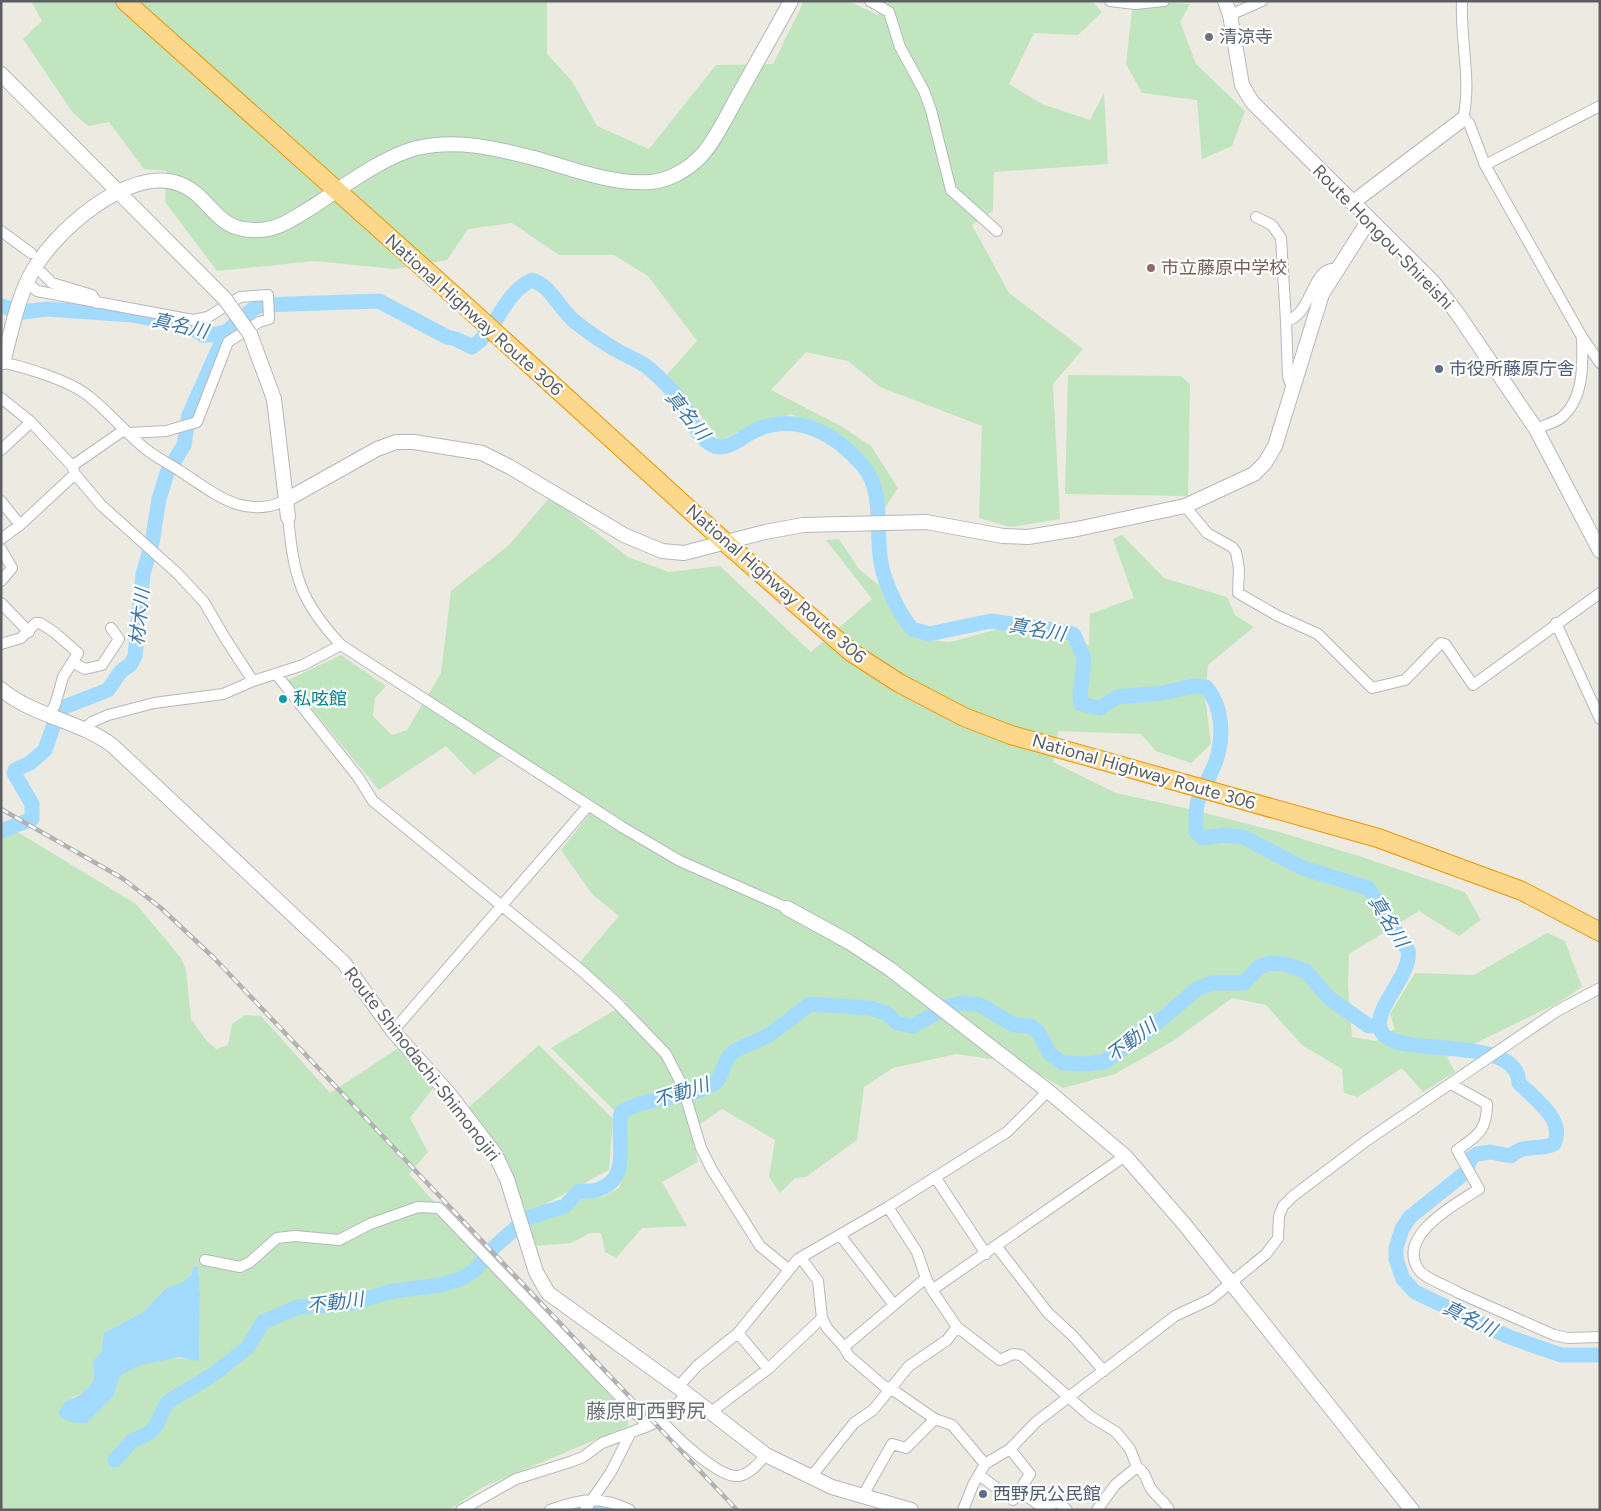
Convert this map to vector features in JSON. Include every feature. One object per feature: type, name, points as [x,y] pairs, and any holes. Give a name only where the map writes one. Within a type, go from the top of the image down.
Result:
[{"type":"highway","name":"National Highway Route 306","points":[[125,1],[467,307],[726,543],[851,652],[916,691],[964,716],[1011,735],[1378,838],[1522,892],[1600,932]]},
{"type":"street","points":[[791,1],[726,117],[701,156],[674,175],[659,181],[646,182],[611,178],[493,148],[468,144],[445,144],[415,149],[394,157],[281,226],[257,230],[241,229],[226,223],[192,191],[180,184],[150,180],[119,191],[61,234],[43,254],[14,323],[2,362],[67,383],[87,394],[144,448],[222,497],[240,506],[258,509],[274,506],[377,448],[396,442],[414,442],[482,454],[510,467],[624,535],[662,551],[694,553],[765,532],[803,525],[926,522],[1003,536],[1028,536],[1077,529],[1185,506],[1254,474],[1265,463],[1275,446],[1322,294],[1369,220]]},
{"type":"street","points":[[870,1],[889,12],[900,48],[924,91],[951,190],[997,230]]},
{"type":"street","points":[[1110,1],[1135,4],[1164,1]]},
{"type":"street","points":[[1228,8],[1262,1]]},
{"type":"street","points":[[1352,203],[1463,119],[1467,103],[1461,25],[1462,1]]},
{"type":"street","name":"Route Hongou-Shireishi","points":[[1228,8],[1242,85],[1252,102],[1433,282],[1536,429],[1600,551]]},
{"type":"street","points":[[1,74],[225,299],[250,334],[274,399],[288,517],[298,581],[311,608],[341,645],[588,806],[680,861],[787,908],[849,942],[890,969],[1048,1092],[1125,1156],[1180,1218],[1412,1510]]},
{"type":"street","points":[[1485,165],[1600,106]]},
{"type":"street","points":[[1463,119],[1469,123],[1485,165],[1582,337],[1600,364]]},
{"type":"street","points":[[1256,217],[1272,225],[1281,238],[1288,376],[1292,388]]},
{"type":"street","points":[[1,231],[31,253]]},
{"type":"street","points":[[1286,321],[1295,319],[1301,312],[1323,272],[1331,268],[1337,268]]},
{"type":"street","points":[[1,538],[20,525],[74,470],[126,432],[166,431],[197,422],[220,358],[228,342],[259,322],[269,319],[268,296],[240,297],[208,317],[193,320],[37,291],[30,285],[31,280]]},
{"type":"street","points":[[31,280],[52,283],[92,295],[97,303]]},
{"type":"street","points":[[1536,429],[1560,419],[1576,398],[1583,358],[1582,337]]},
{"type":"street","points":[[1,398],[31,422],[74,470],[101,505],[144,543],[204,602],[224,638],[253,681]]},
{"type":"street","points":[[1,450],[31,422]]},
{"type":"street","points":[[1,501],[20,525]]},
{"type":"street","points":[[1185,506],[1207,533],[1232,547],[1236,552],[1239,569],[1238,593],[1278,616],[1318,634],[1372,688],[1400,683],[1405,680],[1441,643],[1445,644],[1473,685],[1556,623],[1600,593]]},
{"type":"street","points":[[1,549],[12,568],[1,581]]},
{"type":"street","points":[[1,603],[29,632]]},
{"type":"street","points":[[1,644],[21,638],[36,623],[48,628],[78,653],[63,677],[55,705],[54,717]]},
{"type":"street","points":[[1556,623],[1600,720]]},
{"type":"street","points":[[72,662],[85,669],[102,665],[119,639],[111,628]]},
{"type":"street","points":[[84,729],[108,715],[154,704],[223,694],[253,681],[303,665],[341,645]]},
{"type":"street","points":[[276,674],[358,777],[373,801],[582,970],[666,1054],[684,1096],[701,1148],[729,1198],[760,1246],[788,1269]]},
{"type":"street","name":"Route Shinodachi-Shimonojiri","points":[[1,689],[12,698],[98,734],[344,962],[394,1031],[450,1094],[495,1154],[507,1179],[536,1272],[548,1293],[683,1391],[766,1456],[811,1477],[862,1497],[911,1510]]},
{"type":"street","points":[[394,1031],[588,806]]},
{"type":"street","points":[[963,1510],[985,1464],[1010,1449],[1036,1422],[1175,1316],[1211,1299],[1231,1284],[1274,1246],[1278,1238],[1279,1216],[1283,1206],[1293,1196],[1366,1141],[1557,1010],[1600,988]]},
{"type":"street","points":[[1451,1084],[1486,1104],[1487,1117],[1483,1128],[1476,1136],[1457,1150],[1479,1189],[1445,1211],[1425,1228],[1416,1241],[1414,1257],[1419,1270],[1432,1280],[1445,1283],[1459,1293],[1554,1335],[1568,1338],[1600,1337]]},
{"type":"street","points":[[461,1510],[516,1479],[583,1457],[602,1443],[630,1434],[661,1420],[683,1391],[697,1366],[738,1332],[788,1269],[801,1258],[888,1207],[1007,1132],[1048,1092]]},
{"type":"street","points":[[932,1290],[997,1247],[1125,1156]]},
{"type":"street","points":[[935,1177],[986,1254]]},
{"type":"street","points":[[206,1260],[240,1267],[250,1262],[278,1238],[295,1236],[339,1240],[370,1224],[418,1207],[439,1208],[648,1426]]},
{"type":"street","points":[[888,1207],[917,1252],[932,1290],[957,1326],[1000,1360],[1013,1354],[1021,1355],[1090,1416],[1101,1420],[1116,1432],[1130,1449],[1137,1466],[1142,1469],[1151,1489],[1165,1502],[1169,1510]]},
{"type":"street","points":[[840,1235],[894,1306]]},
{"type":"street","points":[[997,1247],[1048,1312],[1074,1336],[1104,1372]]},
{"type":"street","points":[[801,1258],[818,1281],[822,1318],[827,1328],[844,1347],[849,1356],[885,1387],[890,1388],[935,1419],[952,1425],[985,1464]]},
{"type":"street","points":[[844,1347],[926,1278]]},
{"type":"street","points":[[711,1412],[768,1368],[822,1318]]},
{"type":"street","points":[[811,1477],[854,1423],[873,1410],[909,1366],[946,1340],[957,1326]]},
{"type":"street","points":[[738,1332],[768,1368]]},
{"type":"street","points":[[862,1497],[892,1444],[906,1448],[935,1419]]},
{"type":"street","points":[[661,1420],[676,1436],[706,1461],[737,1477],[749,1472],[766,1456]]},
{"type":"street","points":[[590,1504],[612,1472],[630,1434]]},
{"type":"street","points":[[979,1475],[1013,1500],[1030,1474],[1010,1449]]},
{"type":"street","points":[[1097,1510],[1115,1485],[1137,1466]]},
{"type":"street","points":[[1019,1491],[1045,1509],[1057,1501],[1067,1510]]},
{"type":"street","points":[[550,1510],[579,1500],[590,1504],[630,1510]]},
{"type":"green space","points":[[31,1],[547,1],[547,54],[572,81],[597,126],[649,149],[716,65],[773,64],[804,1],[849,1],[878,15],[890,1],[1092,1],[1102,12],[1078,35],[1034,33],[1009,84],[1042,104],[1090,120],[1104,93],[1108,164],[994,172],[993,211],[972,225],[1009,293],[1083,349],[1053,384],[1060,519],[1011,527],[979,518],[982,426],[880,387],[848,361],[806,352],[771,390],[841,426],[871,446],[898,488],[881,514],[877,494],[863,462],[840,440],[809,422],[791,414],[735,433],[720,441],[695,408],[665,377],[697,341],[648,276],[614,255],[559,255],[512,223],[468,229],[447,260],[395,269],[314,261],[217,271],[165,202],[167,171],[144,169],[109,122],[88,126],[73,113],[23,39],[42,21]]},
{"type":"green space","points":[[1133,1],[1190,4],[1180,22],[1196,64],[1245,111],[1232,146],[1202,159],[1197,100],[1142,93],[1126,64]]},
{"type":"green space","points":[[1068,375],[1181,376],[1190,384],[1188,496],[1065,494]]},
{"type":"green space","points":[[550,497],[628,557],[669,572],[720,566],[811,652],[872,599],[826,540],[839,539],[859,569],[885,590],[901,625],[917,639],[950,642],[1002,628],[1089,645],[1090,614],[1134,598],[1113,539],[1122,535],[1164,578],[1227,597],[1235,615],[1254,627],[1208,665],[1205,697],[1211,744],[1191,763],[1156,751],[1141,734],[1058,731],[1053,762],[1116,793],[1276,831],[1362,857],[1465,892],[1481,920],[1459,936],[1419,911],[1349,954],[1348,986],[1352,1037],[1376,1041],[1395,1029],[1390,1014],[1415,973],[1474,975],[1547,933],[1565,941],[1582,987],[1556,1004],[1447,1057],[1455,1072],[1423,1092],[1402,1068],[1358,1097],[1344,1093],[1342,1069],[1302,1045],[1266,1005],[1232,998],[1173,1041],[1115,1074],[1063,1088],[1020,1063],[956,1054],[893,1068],[864,1087],[857,1140],[806,1177],[795,1178],[780,1193],[769,1177],[775,1140],[722,1109],[691,1130],[698,1162],[662,1182],[687,1226],[642,1228],[616,1258],[605,1252],[601,1233],[590,1233],[571,1243],[535,1246],[530,1224],[544,1216],[568,1212],[582,1199],[603,1197],[619,1188],[628,1163],[627,1123],[551,1048],[627,1003],[580,962],[619,916],[592,894],[561,850],[597,805],[512,749],[474,775],[446,746],[379,790],[288,680],[341,655],[386,686],[375,698],[373,716],[392,735],[407,730],[441,673],[451,591],[509,545]]},
{"type":"green space","points":[[1,822],[136,904],[181,958],[186,970],[191,1019],[206,1040],[216,1049],[228,1045],[232,1024],[245,1015],[261,1016],[330,1093],[400,1047],[433,1088],[410,1118],[428,1152],[409,1174],[628,1415],[628,1426],[483,1487],[449,1510],[1,1510]],"holes":[[[198,1267],[200,1293],[199,1360],[180,1358],[148,1362],[130,1369],[122,1375],[117,1382],[113,1397],[70,1398],[82,1394],[94,1380],[93,1361],[101,1352],[104,1333],[143,1312],[165,1289],[183,1283]]]},
{"type":"green space","points":[[539,1045],[613,1119],[609,1170],[523,1216],[468,1108]]},
{"type":"water","points":[[193,1267],[198,1267],[200,1293],[199,1361],[179,1357],[141,1365],[123,1374],[119,1379],[113,1397],[87,1423],[71,1422],[64,1419],[58,1413],[65,1402],[82,1394],[94,1380],[93,1361],[101,1352],[104,1333],[143,1312],[165,1289],[183,1282],[192,1274]]},
{"type":"waterway","name":"真名川","points":[[1,306],[23,312],[47,309],[132,315],[188,326],[203,335],[211,335],[226,332],[253,309],[262,305],[379,301],[447,337],[472,347],[481,340],[514,294],[532,280],[544,287],[579,325],[612,348],[643,364],[655,374],[679,398],[698,432],[709,443],[715,446],[728,446],[756,430],[771,425],[786,424],[801,425],[815,429],[841,444],[863,466],[875,489],[882,568],[894,600],[912,629],[929,634],[991,621],[1067,632],[1074,635],[1084,658],[1081,704],[1100,708],[1117,697],[1163,693],[1193,686],[1206,687],[1216,703],[1221,732],[1219,752],[1197,805],[1196,832],[1203,838],[1224,835],[1243,837],[1303,868],[1368,888],[1408,950],[1408,960],[1404,970],[1382,1013],[1379,1022],[1381,1031],[1391,1039],[1408,1044],[1478,1052],[1499,1057],[1513,1067],[1519,1083],[1547,1110],[1556,1126],[1557,1135],[1554,1144],[1526,1148],[1511,1156],[1490,1152],[1477,1154],[1470,1159],[1466,1172],[1410,1217],[1402,1229],[1396,1248],[1396,1259],[1403,1279],[1415,1292],[1509,1337],[1561,1355],[1600,1355]]},
{"type":"waterway","name":"材木川","points":[[1,831],[32,819],[32,804],[14,773],[15,770],[30,763],[45,750],[58,713],[64,707],[108,690],[121,671],[131,664],[135,656],[143,574],[152,543],[159,499],[167,473],[184,445],[189,415],[226,332]]},
{"type":"waterway","name":"不動川","points":[[115,1460],[132,1441],[149,1433],[156,1426],[166,1404],[214,1374],[248,1347],[263,1322],[298,1307],[348,1304],[394,1291],[441,1285],[461,1279],[475,1270],[492,1249],[527,1218],[565,1206],[578,1192],[595,1191],[608,1185],[615,1177],[621,1157],[621,1113],[641,1104],[689,1094],[712,1085],[719,1078],[726,1061],[732,1053],[769,1034],[810,1004],[870,1008],[886,1013],[897,1023],[913,1026],[947,1007],[962,1003],[980,1005],[1014,1025],[1031,1026],[1038,1032],[1050,1054],[1063,1063],[1085,1064],[1104,1062],[1144,1034],[1197,989],[1212,983],[1244,983],[1259,967],[1270,963],[1284,964],[1306,971],[1329,998],[1369,1026],[1380,1025]]},
{"type":"waterway","points":[[576,1510],[603,1508],[611,1510]]},
{"type":"railway","points":[[1,809],[122,878],[161,908],[214,958],[737,1510]]},
{"type":"place","name":"清涼寺","points":[[1209,37]]},
{"type":"place","name":"市立藤原中学校","points":[[1151,268]]},
{"type":"place","name":"市役所藤原庁舎","points":[[1439,369]]},
{"type":"place","name":"私呟館","points":[[283,699]]},
{"type":"place","name":"西野尻公民館","points":[[983,1494]]},
{"type":"district","name":"藤原町西野尻","points":[[646,1411]]}]
